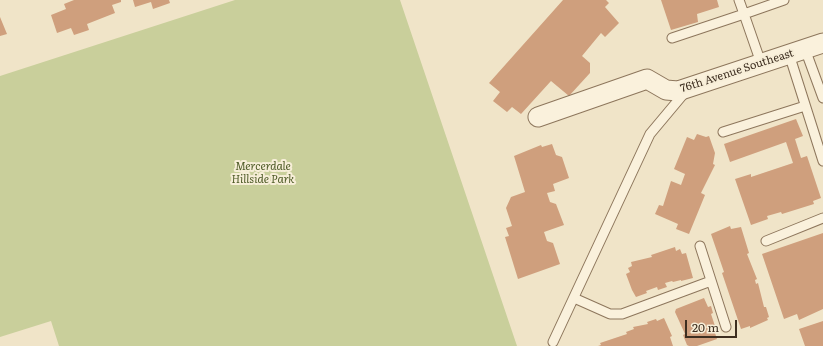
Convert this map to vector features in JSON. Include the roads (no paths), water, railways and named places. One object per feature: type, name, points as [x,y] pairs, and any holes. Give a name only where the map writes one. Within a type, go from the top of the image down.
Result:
[{"type":"street","name":"76th Avenue Southeast","points":[[538,117],[647,80],[666,90],[678,91],[823,43]]},
{"type":"lane","points":[[739,0],[761,63]]},
{"type":"lane","points":[[672,38],[784,0]]},
{"type":"lane","points":[[797,51],[823,98]]},
{"type":"lane","points":[[797,51],[805,106],[823,161]]},
{"type":"lane","points":[[554,342],[650,134],[689,87]]},
{"type":"lane","points":[[723,132],[805,106]]},
{"type":"lane","points":[[766,241],[823,218]]},
{"type":"lane","points":[[700,246],[726,327]]},
{"type":"lane","points":[[574,298],[610,314],[622,314],[711,281]]},
{"type":"park label","name":"Mercerdale Hillside Park","points":[[263,173]]}]
